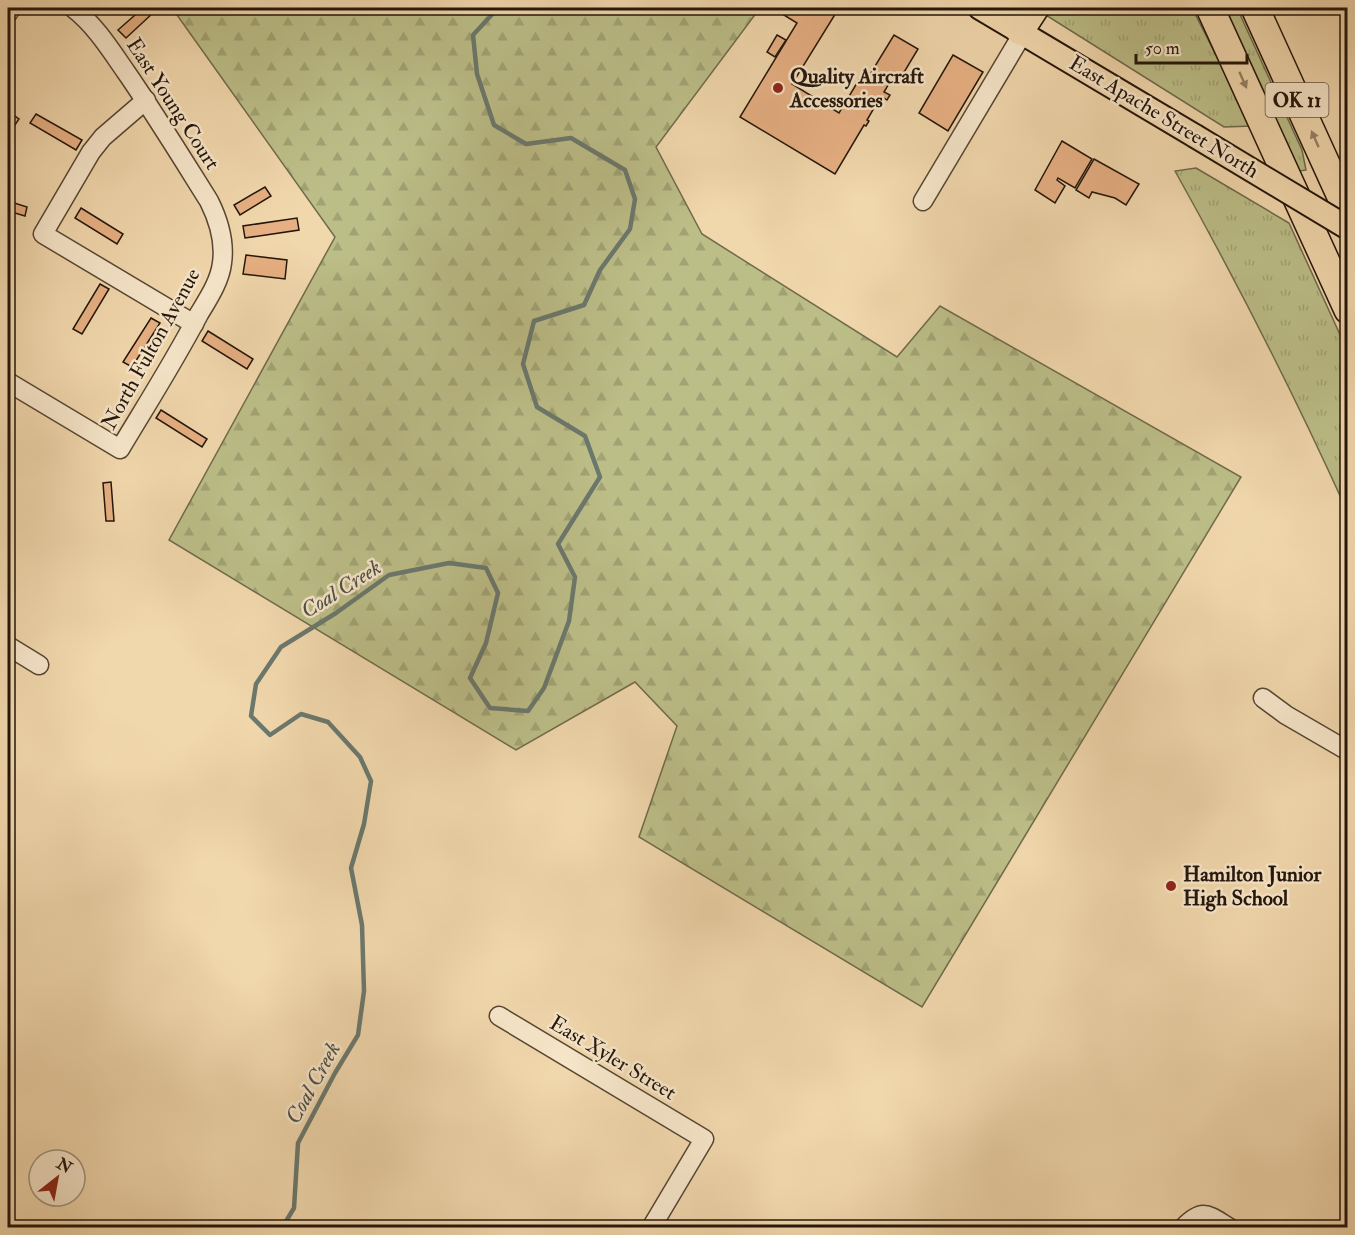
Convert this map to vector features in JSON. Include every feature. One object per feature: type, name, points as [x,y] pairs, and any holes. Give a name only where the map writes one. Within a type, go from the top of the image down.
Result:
[{"type":"highway","points":[[1021,32],[1035,8]]},
{"type":"highway","name":"OK 11","points":[[1210,8],[1347,310]]},
{"type":"highway","name":"OK 11","points":[[1256,8],[1347,212]]},
{"type":"main road","name":"East Apache Street North","points":[[980,8],[1347,228]]},
{"type":"street","points":[[8,13],[11,8]]},
{"type":"street","name":"East Young Court","points":[[73,8],[86,18],[146,100],[209,201]]},
{"type":"street","points":[[923,201],[1021,32]]},
{"type":"street","points":[[146,100],[103,137],[43,234],[194,324]]},
{"type":"street","name":"North Fulton Avenue","points":[[8,382],[120,449],[194,324],[213,289],[222,266],[223,249],[220,231],[209,201]]},
{"type":"street","points":[[8,646],[39,664]]},
{"type":"street","points":[[1263,698],[1286,715],[1347,751]]},
{"type":"street","name":"East Xyler Street","points":[[499,1016],[704,1139],[651,1227]]},
{"type":"street","points":[[1184,1227],[1194,1216],[1202,1214],[1230,1227]]},
{"type":"green space","points":[[172,8],[760,8],[656,147],[702,234],[897,357],[940,306],[1241,477],[922,1007],[639,837],[677,726],[635,682],[516,750],[169,540],[335,237]]},
{"type":"green space","points":[[1044,8],[1192,8],[1252,126],[1224,127],[1041,12]]},
{"type":"green space","points":[[1221,8],[1237,8],[1302,150],[1306,170],[1295,172]]},
{"type":"green space","points":[[1196,168],[1289,223],[1347,350],[1347,511],[1265,340],[1175,171]]},
{"type":"building","points":[[143,8],[150,8],[154,12],[126,38],[118,30]]},
{"type":"building","name":"Quality Aircraft Accessories","points":[[782,8],[839,8],[792,84],[839,113],[860,78],[866,81],[894,35],[918,49],[897,84],[891,80],[884,92],[890,95],[887,100],[881,96],[867,120],[869,121],[866,126],[864,125],[835,174],[740,117],[797,23],[779,12]]},
{"type":"building","points":[[777,35],[786,40],[775,57],[767,52]]},
{"type":"building","points":[[953,55],[983,72],[948,131],[919,113]]},
{"type":"building","points":[[8,111],[19,119],[13,128],[8,124]]},
{"type":"building","points":[[36,114],[82,140],[76,150],[30,123]]},
{"type":"building","points":[[1062,141],[1092,159],[1075,188],[1058,178],[1057,180],[1065,186],[1055,203],[1035,190]]},
{"type":"building","points":[[1094,159],[1139,184],[1126,205],[1115,198],[1092,192],[1089,198],[1076,190]]},
{"type":"building","points":[[265,187],[271,196],[240,215],[234,205]]},
{"type":"building","points":[[8,201],[27,207],[25,216],[8,211]]},
{"type":"building","points":[[81,208],[123,234],[117,244],[75,218]]},
{"type":"building","points":[[297,218],[299,230],[245,238],[243,226]]},
{"type":"building","points":[[246,255],[287,260],[285,279],[243,274]]},
{"type":"building","points":[[100,284],[109,289],[82,334],[73,329]]},
{"type":"building","points":[[151,318],[160,323],[132,367],[123,362]]},
{"type":"building","points":[[208,331],[253,359],[247,369],[202,341]]},
{"type":"building","points":[[161,410],[207,439],[202,447],[156,418]]},
{"type":"building","points":[[111,482],[114,521],[106,521],[103,483]]},
{"type":"waterway","name":"Coal Creek","points":[[282,1228],[294,1208],[298,1143],[358,1035],[364,991],[362,925],[351,868],[364,824],[371,781],[360,757],[328,722],[301,714],[270,735],[251,716],[256,684],[281,647],[336,613],[389,575],[449,563],[486,568],[498,593],[486,643],[470,678],[490,708],[528,711],[544,688],[569,621],[575,577],[558,544],[600,477],[585,436],[537,407],[523,364],[534,321],[584,305],[600,270],[630,229],[635,199],[625,170],[571,138],[526,144],[494,125],[477,74],[473,35],[498,8]]},
{"type":"place","name":"Quality Aircraft Accessories","points":[[778,88]]},
{"type":"place","name":"Hamilton Junior High School","points":[[1171,886]]}]
